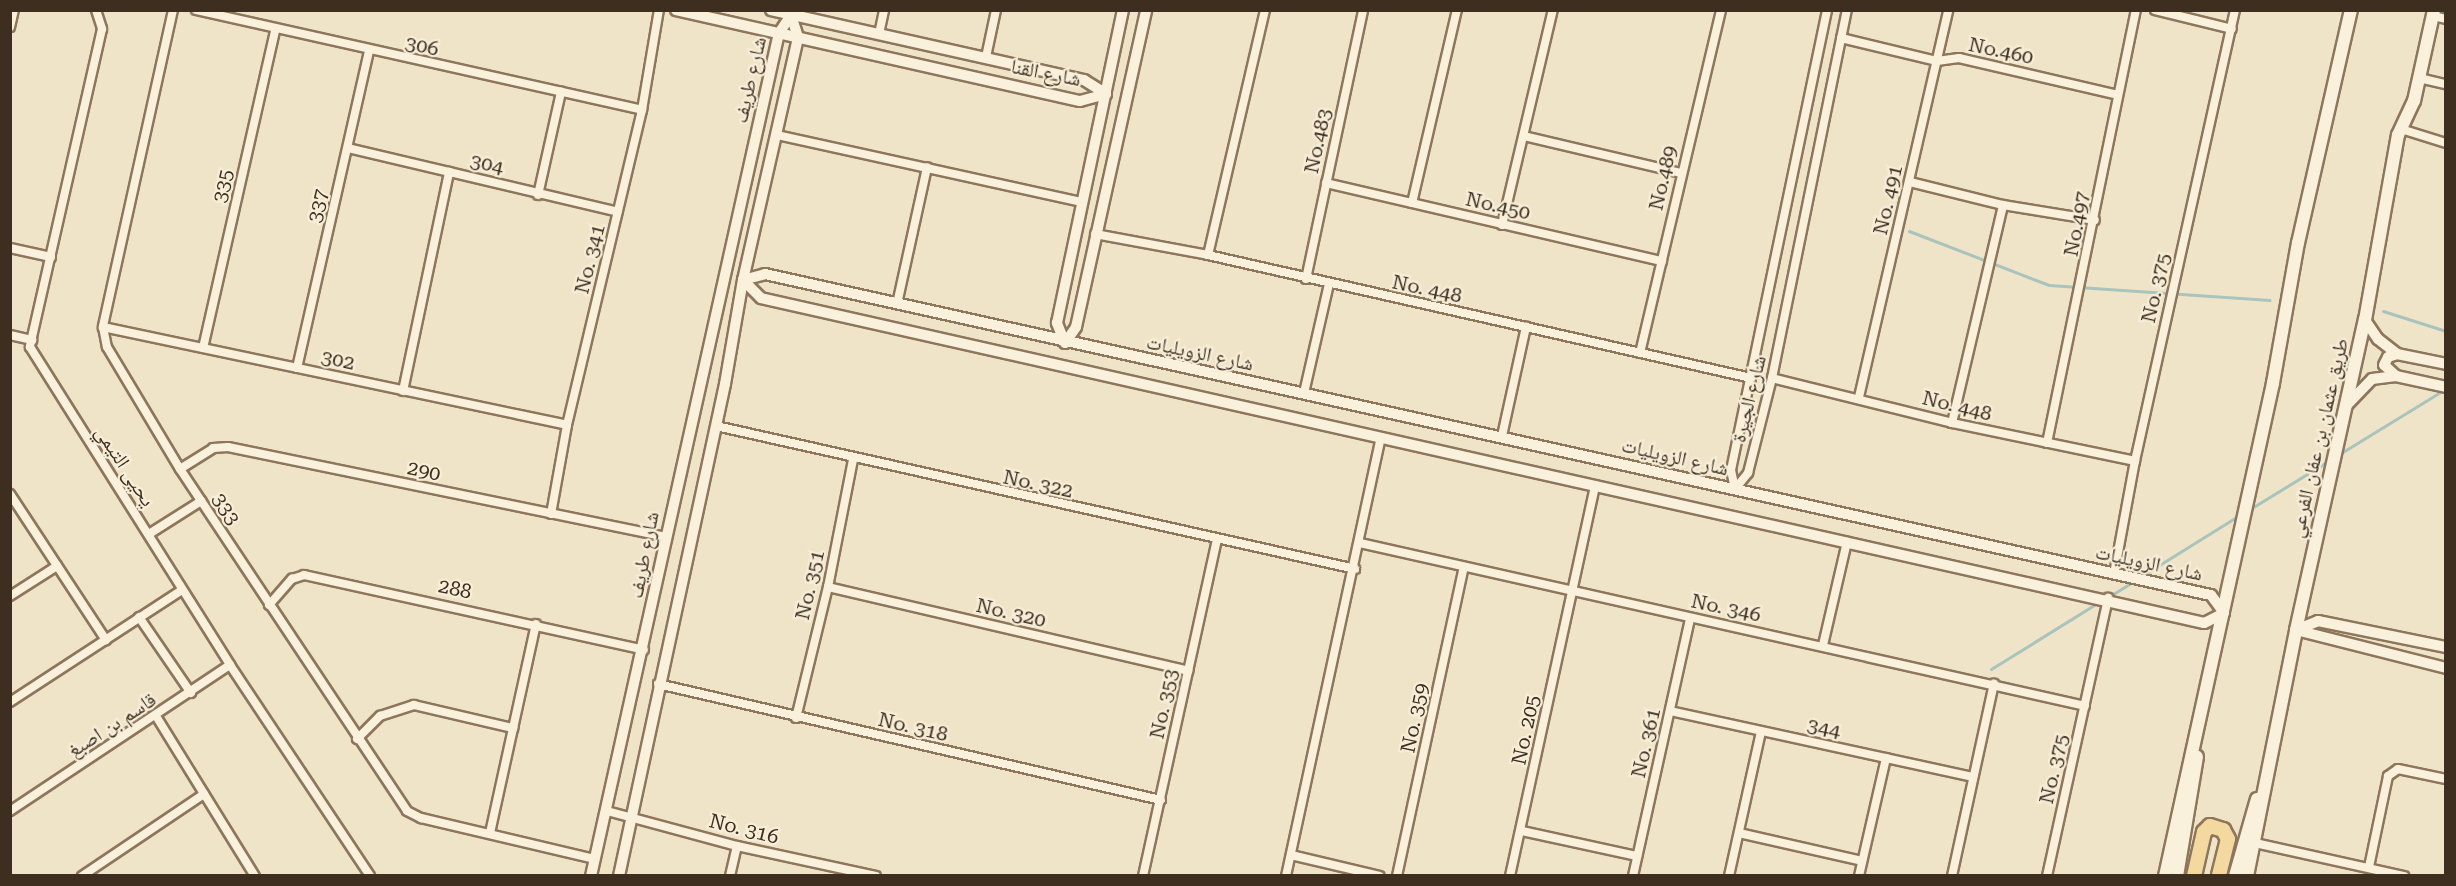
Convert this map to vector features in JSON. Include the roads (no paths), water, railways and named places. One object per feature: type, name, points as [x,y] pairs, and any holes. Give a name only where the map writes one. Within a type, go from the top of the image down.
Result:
[{"type":"main road","points":[[2165,876],[2273,383],[2298,243],[2351,10]]},
{"type":"main road","name":"طريق عثمان بن عفان الفرعي","points":[[2247,876],[2296,630],[2365,320],[2401,129],[2419,78],[2433,13]]},
{"type":"main road","points":[[2177,876],[2194,784],[2203,696]]},
{"type":"main road","points":[[2235,876],[2277,734]]},
{"type":"main road","points":[[2194,876],[2204,832],[2210,826],[2220,828],[2228,839],[2219,876]]},
{"type":"street","points":[[10,27],[14,10]]},
{"type":"street","points":[[10,335],[32,340],[102,28],[96,10]]},
{"type":"street","name":"333","points":[[173,10],[103,327],[106,347],[180,469],[357,739],[407,811],[421,818],[595,859]]},
{"type":"street","name":"306","points":[[196,10],[275,30],[642,110]]},
{"type":"street","name":"No. 341","points":[[551,514],[567,425],[642,110],[659,10]]},
{"type":"street","name":"شارع القنا","points":[[676,10],[1080,101],[1106,94]]},
{"type":"street","name":"شارع القنا","points":[[771,10],[1084,80],[1106,94]]},
{"type":"street","points":[[879,34],[884,10]]},
{"type":"street","points":[[986,57],[996,10]]},
{"type":"street","points":[[1065,343],[1057,323],[1123,10]]},
{"type":"street","points":[[1065,343],[1076,327],[1146,10]]},
{"type":"street","points":[[1208,255],[1265,10]]},
{"type":"street","name":"No.483","points":[[1306,279],[1363,10]]},
{"type":"street","points":[[1502,225],[1553,10]]},
{"type":"street","name":"No.489","points":[[1640,353],[1721,10]]},
{"type":"street","name":"شارع الجيرة","points":[[1735,489],[1731,470],[1827,10]]},
{"type":"street","name":"شارع الجيرة","points":[[1735,489],[1748,473],[1772,378],[1847,10]]},
{"type":"street","name":"No. 491","points":[[1859,397],[1948,10]]},
{"type":"street","name":"No.497","points":[[2048,443],[2136,10]]},
{"type":"street","points":[[2155,10],[2232,29]]},
{"type":"street","name":"No. 375","points":[[2114,574],[2135,461],[2235,10]]},
{"type":"street","points":[[1412,203],[1454,11]]},
{"type":"street","points":[[2433,13],[2445,19]]},
{"type":"street","name":"شارع طريف","points":[[591,876],[644,650],[665,537],[779,33],[791,15]]},
{"type":"street","name":"شارع طريف","points":[[619,876],[658,684],[716,426],[743,280],[798,37],[791,15]]},
{"type":"street","name":"335","points":[[203,348],[275,30]]},
{"type":"street","name":"No.460","points":[[1841,38],[1937,62],[1959,58],[2118,95]]},
{"type":"street","name":"337","points":[[297,368],[369,51]]},
{"type":"street","points":[[2419,78],[2445,84]]},
{"type":"street","points":[[538,194],[561,92]]},
{"type":"street","points":[[2401,129],[2445,142]]},
{"type":"street","points":[[777,135],[1083,202]]},
{"type":"street","points":[[1524,136],[1681,173]]},
{"type":"street","name":"304","points":[[348,148],[618,212]]},
{"type":"street","points":[[897,304],[927,167]]},
{"type":"street","points":[[403,391],[449,172]]},
{"type":"street","points":[[1910,182],[2003,205],[2095,220]]},
{"type":"street","name":"No.450","points":[[1326,183],[1662,261]]},
{"type":"street","points":[[1952,423],[2003,205]]},
{"type":"street","name":"No. 448","points":[[1095,234],[1208,255],[1751,378]]},
{"type":"street","points":[[10,248],[51,257]]},
{"type":"street","name":"شارع الزويليات","points":[[743,280],[765,274],[1065,343],[1502,436],[2211,594],[2224,613]]},
{"type":"street","points":[[743,280],[761,298],[1381,438],[2109,598],[2204,622],[2224,613]]},
{"type":"street","points":[[1304,393],[1329,284]]},
{"type":"street","points":[[2365,320],[2378,339],[2397,354],[2445,364]]},
{"type":"street","name":"302","points":[[103,327],[567,425]]},
{"type":"street","points":[[1502,436],[1526,327]]},
{"type":"street","name":"يحيى التيمي","points":[[32,340],[30,347],[182,590],[370,876]]},
{"type":"street","points":[[2396,376],[2384,365],[2388,357],[2397,354]]},
{"type":"street","points":[[2346,406],[2372,379],[2396,376],[2445,387]]},
{"type":"street","name":"No. 448","points":[[1772,378],[1859,397],[1952,423],[2135,461]]},
{"type":"street","name":"No. 322","points":[[716,426],[853,459],[1355,569]]},
{"type":"street","points":[[1286,876],[1355,569],[1381,438]]},
{"type":"street","name":"290","points":[[180,469],[213,448],[228,447],[665,537]]},
{"type":"street","name":"No. 351","points":[[796,718],[828,587],[853,459]]},
{"type":"street","name":"No. 205","points":[[1510,876],[1522,831],[1595,485]]},
{"type":"street","points":[[10,494],[106,640]]},
{"type":"street","points":[[149,534],[201,501]]},
{"type":"street","name":"No. 353","points":[[1143,876],[1217,540]]},
{"type":"street","points":[[1822,645],[1847,542]]},
{"type":"street","name":"No. 346","points":[[1360,543],[1690,618],[1822,645],[2085,706]]},
{"type":"street","points":[[10,596],[57,566]]},
{"type":"street","name":"No. 359","points":[[1397,876],[1464,567]]},
{"type":"street","name":"288","points":[[269,605],[292,579],[304,574],[536,624],[644,650]]},
{"type":"street","name":"No. 320","points":[[828,587],[1188,671]]},
{"type":"street","points":[[10,702],[182,590]]},
{"type":"street","name":"No. 375","points":[[2047,876],[2109,598]]},
{"type":"street","points":[[139,617],[191,693]]},
{"type":"street","name":"No. 361","points":[[1633,876],[1690,618]]},
{"type":"street","points":[[2296,630],[2318,621],[2445,647]]},
{"type":"street","points":[[490,833],[536,624]]},
{"type":"street","points":[[2296,630],[2445,668]]},
{"type":"street","name":"قاسم بن اصبغ","points":[[10,811],[230,665]]},
{"type":"street","name":"No. 318","points":[[658,684],[796,718],[1161,800]]},
{"type":"street","points":[[1952,876],[1994,684]]},
{"type":"street","points":[[357,739],[381,716],[414,705],[513,728]]},
{"type":"street","name":"344","points":[[1670,711],[1972,777]]},
{"type":"street","points":[[156,716],[252,874]]},
{"type":"street","points":[[1729,876],[1761,732]]},
{"type":"street","points":[[1859,876],[1886,758]]},
{"type":"street","points":[[2369,867],[2388,776],[2398,769],[2445,779]]},
{"type":"street","points":[[82,876],[204,794]]},
{"type":"street","name":"No. 316","points":[[607,811],[737,846],[876,876]]},
{"type":"street","points":[[1522,831],[1637,856]]},
{"type":"street","points":[[1738,833],[1862,861]]},
{"type":"street","points":[[2254,843],[2404,876]]},
{"type":"street","points":[[730,876],[737,846]]},
{"type":"street","points":[[1291,855],[1380,876]]},
{"type":"waterway","points":[[1909,231],[2049,285],[2269,300]]},
{"type":"waterway","points":[[2383,311],[2446,331]]},
{"type":"waterway","points":[[2341,453],[2442,391]]},
{"type":"waterway","points":[[2250,509],[2330,460]]},
{"type":"waterway","points":[[2140,577],[2238,516]]},
{"type":"waterway","points":[[2110,596],[2132,582]]},
{"type":"waterway","points":[[1991,669],[2099,602]]}]
